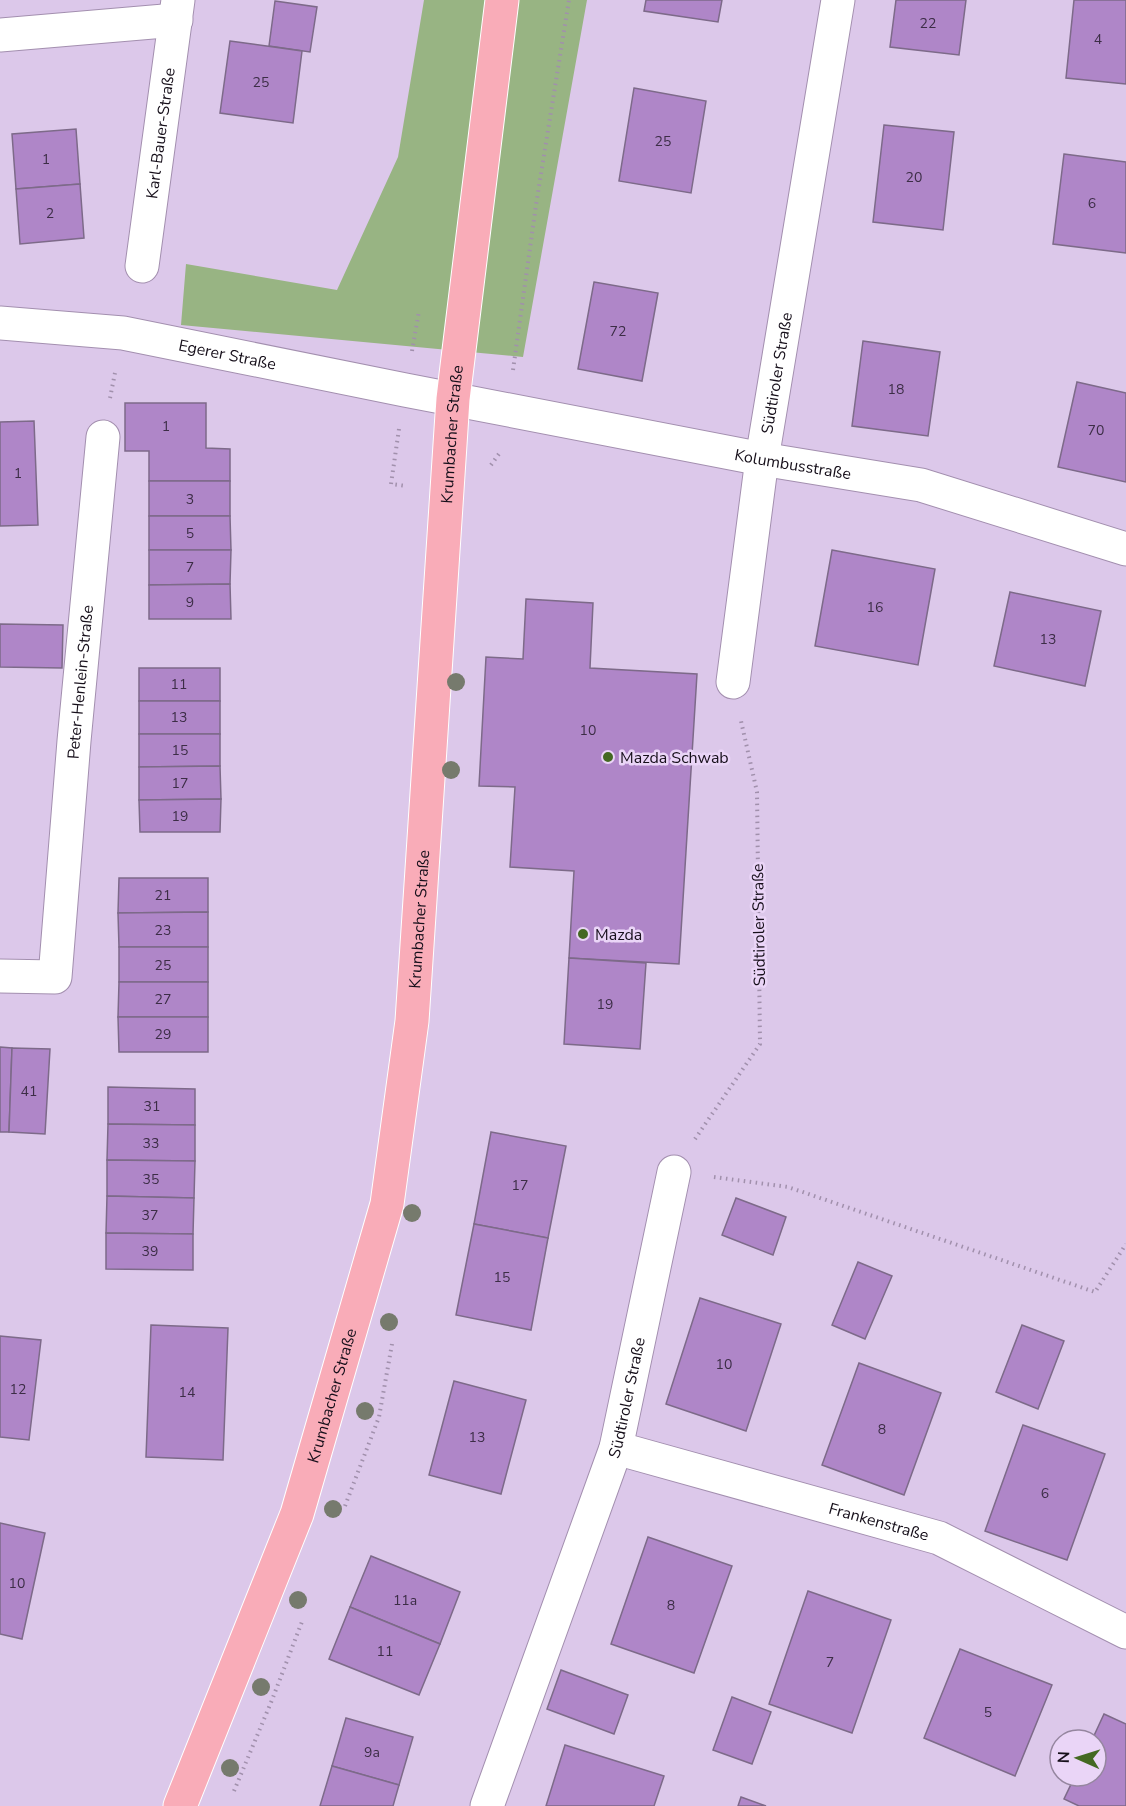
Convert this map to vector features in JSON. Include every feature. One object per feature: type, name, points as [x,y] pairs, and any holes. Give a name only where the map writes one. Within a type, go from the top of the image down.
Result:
[{"type":"main road","name":"Krumbacher Straße","points":[[180,1806],[297,1514],[387,1204],[412,1021],[453,399],[502,0]]},
{"type":"street","name":"Südtiroler Straße","points":[[733,682],[762,459],[838,0]]},
{"type":"street","points":[[0,35],[177,10]]},
{"type":"street","name":"Karl-Bauer-Straße","points":[[142,266],[177,10]]},
{"type":"street","name":"Egerer Straße","points":[[0,323],[123,333],[453,399]]},
{"type":"street","name":"Kolumbusstraße","points":[[453,399],[762,459],[921,485],[1126,549]]},
{"type":"street","name":"Peter-Henlein-Straße","points":[[0,976],[55,977],[74,741],[103,437]]},
{"type":"street","name":"Südtiroler Straße","points":[[487,1806],[616,1448],[674,1172]]},
{"type":"street","name":"Frankenstraße","points":[[616,1448],[939,1538],[1126,1632]]},
{"type":"path","points":[[484,473],[501,451],[536,205],[569,0]]},
{"type":"path","points":[[103,437],[123,333]]},
{"type":"path","name":"Südtiroler Straße","points":[[674,1172],[760,1044],[757,792],[733,682]]},
{"type":"path","points":[[674,1172],[788,1187],[1095,1292],[1126,1244]]},
{"type":"green space","points":[[424,0],[587,0],[523,357],[181,325],[186,264],[337,290],[398,157]]},
{"type":"building","points":[[646,0],[722,0],[718,22],[644,11]]},
{"type":"building","points":[[896,0],[966,0],[959,55],[890,47]]},
{"type":"building","points":[[1074,0],[1126,0],[1126,84],[1066,78]]},
{"type":"building","points":[[275,1],[317,7],[310,52],[269,46]]},
{"type":"building","points":[[230,41],[302,51],[293,123],[220,113]]},
{"type":"building","points":[[634,88],[706,101],[691,193],[619,181]]},
{"type":"building","points":[[884,125],[954,132],[943,230],[873,222]]},
{"type":"building","points":[[76,129],[80,184],[16,189],[12,134]]},
{"type":"building","points":[[1064,154],[1126,162],[1126,253],[1053,244]]},
{"type":"building","points":[[80,184],[84,238],[20,244],[16,189]]},
{"type":"building","points":[[594,282],[658,293],[642,381],[578,369]]},
{"type":"building","points":[[863,341],[940,352],[928,436],[852,426]]},
{"type":"building","points":[[1077,382],[1126,393],[1126,482],[1058,467]]},
{"type":"building","points":[[125,403],[206,403],[206,448],[230,449],[230,481],[149,481],[149,451],[125,451]]},
{"type":"building","points":[[34,421],[38,525],[0,526],[0,422]]},
{"type":"building","points":[[149,481],[230,481],[230,516],[149,516]]},
{"type":"building","points":[[149,516],[230,516],[231,550],[149,550]]},
{"type":"building","points":[[149,550],[231,550],[230,584],[149,585]]},
{"type":"building","points":[[832,550],[935,569],[918,665],[815,646]]},
{"type":"building","points":[[230,584],[231,619],[149,619],[149,585]]},
{"type":"building","points":[[1010,592],[1101,611],[1085,686],[994,666]]},
{"type":"building","points":[[526,599],[593,603],[590,668],[697,674],[679,964],[569,958],[574,871],[510,867],[515,787],[479,786],[486,657],[523,659]]},
{"type":"building","points":[[0,624],[63,625],[62,668],[0,667]]},
{"type":"building","points":[[139,668],[220,668],[220,701],[139,701]]},
{"type":"building","points":[[139,701],[220,701],[220,734],[139,734]]},
{"type":"building","points":[[139,734],[220,734],[220,766],[139,767]]},
{"type":"building","points":[[220,766],[221,799],[139,800],[139,767]]},
{"type":"building","points":[[221,799],[220,832],[140,832],[139,800]]},
{"type":"building","points":[[119,878],[208,878],[208,912],[118,913]]},
{"type":"building","points":[[208,912],[208,947],[119,947],[118,913]]},
{"type":"building","points":[[119,947],[208,947],[208,982],[119,982]]},
{"type":"building","points":[[569,958],[646,963],[640,1049],[564,1044]]},
{"type":"building","points":[[119,982],[208,982],[208,1017],[118,1017]]},
{"type":"building","points":[[118,1017],[208,1017],[208,1052],[119,1052]]},
{"type":"building","points":[[0,1047],[12,1048],[9,1132],[0,1132]]},
{"type":"building","points":[[12,1048],[50,1049],[45,1134],[9,1132]]},
{"type":"building","points":[[108,1087],[195,1089],[195,1125],[108,1124]]},
{"type":"building","points":[[108,1124],[195,1125],[195,1161],[107,1160]]},
{"type":"building","points":[[491,1132],[566,1146],[548,1238],[474,1224]]},
{"type":"building","points":[[107,1160],[195,1161],[194,1198],[107,1196]]},
{"type":"building","points":[[107,1196],[194,1198],[193,1234],[106,1233]]},
{"type":"building","points":[[736,1198],[786,1217],[773,1255],[722,1235]]},
{"type":"building","points":[[474,1224],[548,1238],[531,1330],[456,1315]]},
{"type":"building","points":[[106,1233],[193,1234],[193,1270],[106,1269]]},
{"type":"building","points":[[858,1262],[892,1276],[865,1339],[832,1325]]},
{"type":"building","points":[[700,1298],[781,1324],[746,1431],[666,1404]]},
{"type":"building","points":[[151,1325],[228,1328],[223,1460],[146,1457]]},
{"type":"building","points":[[1022,1325],[1064,1341],[1038,1409],[996,1392]]},
{"type":"building","points":[[0,1336],[41,1340],[29,1440],[0,1437]]},
{"type":"building","points":[[859,1363],[941,1393],[904,1495],[822,1465]]},
{"type":"building","points":[[454,1381],[526,1400],[501,1494],[429,1475]]},
{"type":"building","points":[[1023,1425],[1105,1454],[1067,1560],[985,1531]]},
{"type":"building","points":[[0,1523],[45,1533],[22,1639],[0,1634]]},
{"type":"building","points":[[648,1537],[732,1566],[694,1673],[611,1644]]},
{"type":"building","points":[[371,1556],[460,1592],[440,1644],[350,1607]]},
{"type":"building","points":[[808,1591],[891,1620],[852,1733],[769,1704]]},
{"type":"building","points":[[350,1607],[440,1644],[419,1695],[329,1659]]},
{"type":"building","points":[[960,1649],[1052,1685],[1015,1776],[924,1738]]},
{"type":"building","points":[[561,1670],[628,1695],[614,1734],[547,1709]]},
{"type":"building","points":[[732,1697],[771,1712],[752,1764],[713,1750]]},
{"type":"building","points":[[1104,1714],[1126,1724],[1126,1806],[1079,1806],[1064,1799],[1069,1788],[1108,1788],[1108,1728],[1098,1728]]},
{"type":"building","points":[[346,1718],[413,1737],[399,1785],[332,1766]]},
{"type":"building","points":[[565,1745],[664,1776],[654,1806],[546,1806]]},
{"type":"building","points":[[332,1766],[399,1785],[393,1806],[320,1806]]},
{"type":"building","points":[[741,1797],[766,1806],[738,1806]]},
{"type":"place","name":"Mazda Schwab","points":[[608,757]]},
{"type":"place","name":"Mazda","points":[[583,934]]}]
